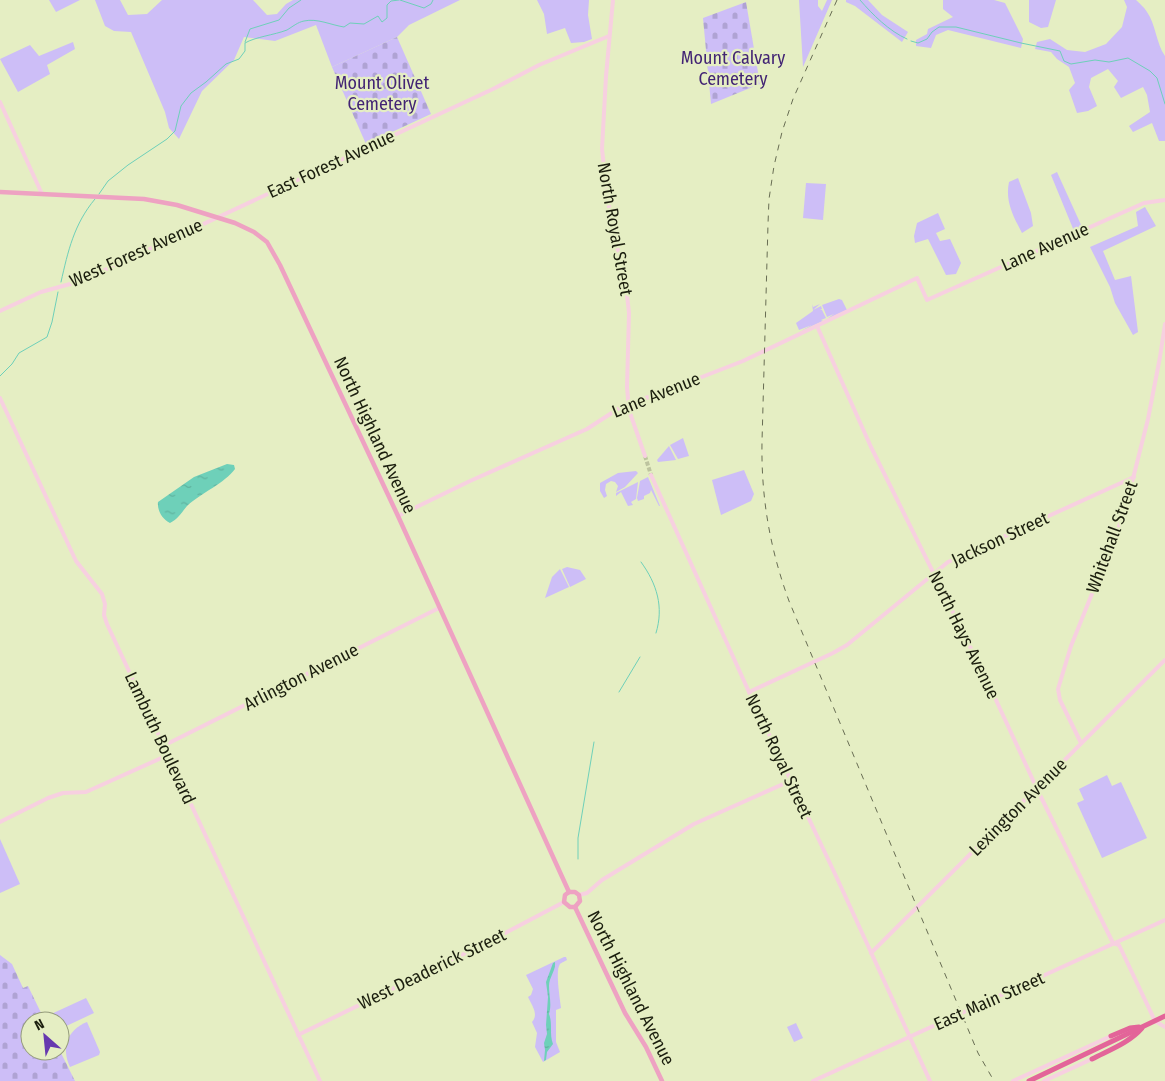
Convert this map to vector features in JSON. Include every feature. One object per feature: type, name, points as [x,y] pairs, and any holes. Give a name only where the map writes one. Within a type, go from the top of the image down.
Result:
[{"type":"highway","points":[[1029,1081],[1165,1016]]},
{"type":"highway","points":[[1111,1036],[1130,1028],[1144,1026]]},
{"type":"highway","points":[[1092,1059],[1124,1042],[1144,1026]]},
{"type":"main road","name":"North Highland Avenue","points":[[0,192],[157,200],[235,223],[254,232],[267,242],[275,254],[398,516],[569,892]]},
{"type":"main road","points":[[569,892],[575,892],[579,896],[580,901],[575,907],[570,907],[564,902],[565,895],[569,892]]},
{"type":"main road","name":"North Highland Avenue","points":[[575,907],[625,1013],[646,1047],[662,1081]]},
{"type":"street","name":"North Royal Street","points":[[613,0],[602,149],[608,202],[629,313],[628,403],[645,456]]},
{"type":"street","name":"East Forest Avenue","points":[[217,218],[493,89],[539,65],[609,36]]},
{"type":"street","points":[[0,102],[42,194]]},
{"type":"street","name":"Lane Avenue","points":[[398,516],[470,481],[589,428],[628,403],[658,394],[742,361],[917,278],[927,300],[1144,203],[1165,200]]},
{"type":"street","name":"West Forest Avenue","points":[[0,311],[33,295],[81,281],[217,218]]},
{"type":"street","name":"Whitehall Street","points":[[1081,743],[1060,700],[1058,689],[1071,646],[1124,514],[1148,419],[1165,324]]},
{"type":"street","name":"North Hays Avenue","points":[[817,326],[868,439],[990,687],[1037,788],[1113,943],[1119,945],[1155,1021]]},
{"type":"street","name":"Lambuth Boulevard","points":[[0,398],[76,561],[102,594],[105,604],[104,615],[106,624],[320,1081]]},
{"type":"street","name":"North Royal Street","points":[[651,476],[930,1081]]},
{"type":"street","name":"Jackson Street","points":[[749,692],[847,645],[948,562],[1134,477]]},
{"type":"street","name":"Arlington Avenue","points":[[163,746],[439,608]]},
{"type":"street","name":"Lexington Avenue","points":[[871,953],[1165,660]]},
{"type":"street","points":[[0,822],[48,798],[63,793],[86,792],[168,755]]},
{"type":"street","points":[[579,896],[587,893],[602,880],[694,824],[790,780]]},
{"type":"street","name":"West Deaderick Street","points":[[298,1035],[488,942],[564,902]]},
{"type":"street","name":"East Main Street","points":[[813,1081],[1165,920]]},
{"type":"street","points":[[1155,1021],[1165,1026]]},
{"type":"street","points":[[1013,1081],[1111,1036]]},
{"type":"street","points":[[1044,1081],[1092,1059]]},
{"type":"green space","points":[[49,0],[80,0],[56,12]]},
{"type":"green space","points":[[95,0],[120,0],[128,15],[147,14],[162,0],[253,0],[267,15],[277,14],[286,4],[293,0],[460,0],[409,25],[397,37],[332,67],[316,25],[275,41],[244,37],[234,60],[202,91],[179,139],[169,128],[165,112],[131,32],[114,31],[105,26]]},
{"type":"green space","points":[[537,0],[589,0],[588,15],[592,39],[571,43],[565,28],[547,34],[544,14]]},
{"type":"green space","points":[[799,0],[818,0],[818,6],[822,11],[827,0],[832,0],[803,67]]},
{"type":"green space","points":[[846,0],[868,0],[882,15],[908,32],[902,42],[855,6],[846,2]]},
{"type":"green space","points":[[943,0],[994,0],[1005,3],[1023,39],[1021,48],[948,30],[936,35],[931,48],[916,46],[916,40],[927,34],[928,29],[953,17],[943,9]]},
{"type":"green space","points":[[1029,0],[1056,0],[1048,27],[1041,28],[1029,22]]},
{"type":"green space","points":[[1124,0],[1136,0],[1146,10],[1165,56],[1165,141],[1159,141],[1152,123],[1133,132],[1129,126],[1150,112],[1147,95],[1143,87],[1121,98],[1114,87],[1118,81],[1108,69],[1091,78],[1089,87],[1097,106],[1088,111],[1077,113],[1069,90],[1075,83],[1069,67],[1057,59],[1051,52],[1035,49],[1037,42],[1050,39],[1067,50],[1085,52],[1106,44],[1122,27],[1127,7]]},
{"type":"green space","name":"Mount Calvary Cemetery","points":[[746,2],[760,84],[711,104],[703,18]]},
{"type":"green space","name":"Mount Olivet Cemetery","points":[[397,37],[431,114],[366,144],[332,67]]},
{"type":"green space","points":[[73,42],[75,49],[47,65],[50,74],[18,92],[0,59],[30,45],[39,56]]},
{"type":"green space","points":[[1057,172],[1082,227],[1074,231],[1051,175]]},
{"type":"green space","points":[[1018,178],[1031,213],[1033,226],[1022,233],[1013,214],[1008,196],[1009,182]]},
{"type":"green space","points":[[806,183],[826,184],[823,220],[803,218]]},
{"type":"green space","points":[[1145,207],[1156,226],[1103,251],[1115,280],[1131,276],[1138,332],[1133,335],[1115,303],[1110,287],[1090,247],[1138,226],[1136,212]]},
{"type":"green space","points":[[938,213],[945,229],[936,233],[940,241],[950,239],[961,263],[956,274],[946,275],[928,239],[915,243],[914,236],[917,223]]},
{"type":"green space","points":[[839,299],[842,300],[847,310],[827,319],[834,314],[827,317],[822,305]]},
{"type":"green space","points":[[812,304],[813,307],[820,304],[813,310],[821,306],[822,309],[820,310],[822,310],[826,318],[801,331],[812,325],[799,330],[796,323],[813,311]]},
{"type":"green space","points":[[683,438],[689,456],[678,459],[670,445]]},
{"type":"green space","points":[[669,446],[676,460],[658,462],[657,460]]},
{"type":"green space","points":[[744,470],[754,494],[751,501],[721,515],[712,480]]},
{"type":"green space","points":[[636,471],[638,473],[625,487],[616,492],[618,486],[615,482],[611,481],[606,484],[607,496],[604,498],[600,491],[600,483],[618,473]]},
{"type":"green space","points":[[648,477],[660,506],[651,490],[650,493],[644,496],[644,499],[638,501],[640,481]]},
{"type":"green space","points":[[638,482],[636,499],[631,502],[633,505],[628,506],[621,492],[616,496],[616,493]]},
{"type":"green space","points":[[567,567],[580,570],[586,579],[570,587],[562,569]]},
{"type":"green space","points":[[560,569],[569,587],[545,598],[552,577]]},
{"type":"green space","points":[[1107,775],[1112,786],[1121,782],[1147,838],[1102,858],[1077,803],[1084,800],[1079,789]]},
{"type":"green space","points":[[0,839],[20,884],[0,893]]},
{"type":"green space","points":[[0,955],[12,964],[23,988],[28,986],[40,1011],[20,1011],[20,1061],[65,1061],[75,1081],[0,1081]]},
{"type":"green space","points":[[564,957],[567,960],[560,964],[558,972],[561,1008],[556,1010],[556,1042],[560,1052],[543,1062],[535,1047],[537,1033],[532,1022],[535,1013],[528,997],[533,989],[526,975]]},
{"type":"green space","points":[[86,998],[94,1013],[70,1024],[70,1011],[58,1011]]},
{"type":"green space","points":[[87,1022],[100,1052],[99,1055],[70,1067],[67,1061],[70,1061],[70,1035],[80,1025]]},
{"type":"green space","points":[[796,1023],[803,1038],[794,1042],[787,1027]]},
{"type":"water","points":[[227,464],[234,465],[235,469],[225,479],[193,501],[170,523],[162,517],[158,508],[158,502],[194,477]]},
{"type":"water","points":[[555,962],[549,986],[549,1014],[553,1044],[547,1052],[546,1060],[544,1061],[548,997],[546,982]]},
{"type":"waterway","points":[[245,42],[250,29],[279,20],[289,8],[301,0]]},
{"type":"waterway","points":[[99,194],[108,181],[167,139],[175,131],[181,106],[191,93],[226,64],[239,59],[245,51],[245,43],[287,30],[297,23],[309,20],[344,27],[350,23],[364,24],[378,16],[382,22],[387,18],[387,5],[391,1],[399,0]]},
{"type":"waterway","points":[[400,0],[424,8],[431,4],[433,0]]},
{"type":"waterway","points":[[860,0],[894,32],[907,39]]},
{"type":"waterway","points":[[911,41],[918,43],[927,39],[939,27],[956,27],[1060,51],[1064,61],[1071,64],[1095,60],[1109,62],[1128,58],[1150,71],[1157,78],[1165,104]]},
{"type":"waterway","points":[[61,282],[69,249],[77,228],[95,199]]},
{"type":"waterway","points":[[0,376],[12,364],[19,353],[47,337],[58,292]]},
{"type":"waterway","points":[[641,562],[647,570],[658,596],[659,614],[656,633]]},
{"type":"waterway","points":[[619,692],[640,657]]},
{"type":"waterway","points":[[578,859],[578,838],[594,742]]},
{"type":"tunnel","points":[[645,456],[651,475]]},
{"type":"railway","points":[[837,0],[793,99],[782,132],[769,199],[762,442],[765,503],[772,543],[789,601],[978,1053],[994,1081]]}]
